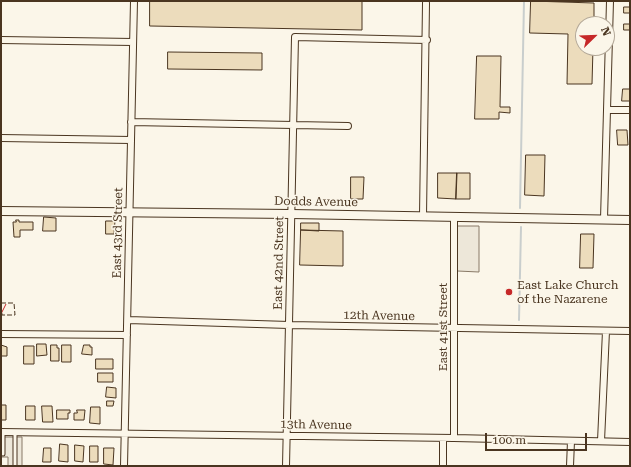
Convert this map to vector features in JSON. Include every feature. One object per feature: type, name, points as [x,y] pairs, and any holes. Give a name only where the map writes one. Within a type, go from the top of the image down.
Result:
[{"type":"street","name":"East 43rd Street","points":[[124,466],[134,1]]},
{"type":"street","points":[[604,219],[610,1]]},
{"type":"street","points":[[423,216],[427,40],[426,3]]},
{"type":"street","name":"East 42nd Street","points":[[286,466],[295,37],[427,40]]},
{"type":"street","points":[[1,40],[133,42]]},
{"type":"street","points":[[608,110],[630,110]]},
{"type":"street","points":[[131,122],[348,126]]},
{"type":"street","points":[[1,138],[132,140]]},
{"type":"street","name":"Dodds Avenue","points":[[1,211],[130,211],[630,220]]},
{"type":"street","name":"East 41st Street","points":[[454,217],[454,438]]},
{"type":"street","name":"12th Avenue","points":[[128,320],[289,325],[630,331]]},
{"type":"street","points":[[601,441],[606,331]]},
{"type":"street","points":[[1,334],[127,335]]},
{"type":"street","name":"13th Avenue","points":[[2,432],[630,442]]},
{"type":"street","points":[[442,466],[443,438]]},
{"type":"street","points":[[570,466],[571,441]]},
{"type":"lane","points":[[2,432],[3,454]]},
{"type":"lane","points":[[15,432],[15,466]]},
{"type":"shaded area","points":[[457,226],[479,226],[479,272],[457,271]]},
{"type":"shaded area","points":[[1,437],[22,437],[22,466],[8,466],[8,457],[1,457]]},
{"type":"building","points":[[150,1],[362,1],[362,30],[150,26]]},
{"type":"building","points":[[531,1],[594,3],[594,16],[575,16],[575,56],[593,56],[592,84],[567,84],[568,34],[530,33]]},
{"type":"building","points":[[624,7],[630,7],[630,13],[624,13]]},
{"type":"building","points":[[624,24],[630,24],[630,30],[624,30]]},
{"type":"building","points":[[168,52],[262,53],[262,70],[168,69]]},
{"type":"building","points":[[477,56],[501,56],[500,107],[510,107],[510,113],[499,112],[499,119],[475,119]]},
{"type":"building","points":[[623,89],[630,89],[630,101],[622,101]]},
{"type":"building","points":[[617,130],[627,130],[628,145],[618,145]]},
{"type":"building","points":[[526,155],[545,155],[544,196],[525,195]]},
{"type":"building","points":[[438,173],[457,173],[456,199],[438,198]]},
{"type":"building","points":[[457,173],[470,173],[470,199],[456,199]]},
{"type":"building","points":[[351,177],[364,177],[363,199],[351,199]]},
{"type":"building","points":[[44,217],[56,218],[56,231],[43,231]]},
{"type":"building","points":[[16,220],[19,220],[19,222],[33,222],[33,230],[20,230],[20,237],[14,237],[13,222],[16,222]]},
{"type":"building","points":[[106,221],[115,221],[114,234],[106,234]]},
{"type":"building","points":[[301,223],[319,223],[319,231],[301,230]]},
{"type":"building","points":[[301,230],[343,231],[343,266],[300,265]]},
{"type":"building","points":[[581,234],[594,234],[593,268],[580,268]]},
{"type":"building","points":[[37,344],[46,344],[47,355],[37,356]]},
{"type":"building","points":[[1,345],[7,347],[7,356],[1,356]]},
{"type":"building","points":[[51,345],[57,345],[57,348],[59,348],[59,361],[51,361]]},
{"type":"building","points":[[62,345],[71,345],[71,362],[62,362]]},
{"type":"building","points":[[84,345],[90,345],[90,347],[92,347],[92,355],[82,354]]},
{"type":"building","points":[[24,346],[34,346],[34,364],[24,364]]},
{"type":"building","points":[[96,359],[113,359],[113,369],[96,369]]},
{"type":"building","points":[[98,373],[113,373],[113,382],[98,382]]},
{"type":"building","points":[[107,387],[116,388],[116,398],[106,397]]},
{"type":"building","points":[[107,401],[114,401],[113,406],[107,406]]},
{"type":"building","points":[[1,405],[6,405],[6,420],[1,420]]},
{"type":"building","points":[[26,406],[35,406],[35,420],[26,420]]},
{"type":"building","points":[[42,406],[52,406],[53,422],[43,422]]},
{"type":"building","points":[[91,407],[100,407],[100,424],[90,423]]},
{"type":"building","points":[[57,410],[70,410],[70,413],[68,413],[68,419],[57,419]]},
{"type":"building","points":[[77,410],[85,410],[84,420],[74,420],[74,413],[77,413]]},
{"type":"building","points":[[60,444],[68,445],[68,462],[59,461]]},
{"type":"building","points":[[75,445],[84,446],[83,462],[75,461]]},
{"type":"building","points":[[90,446],[98,446],[98,462],[90,462]]},
{"type":"building","points":[[44,448],[51,448],[51,462],[43,462]]},
{"type":"building","points":[[104,448],[114,448],[113,465],[104,464]]},
{"type":"waterway","points":[[520,208],[524,1]]},
{"type":"waterway","points":[[519,320],[521,227]]},
{"type":"fence","points":[[1,303],[14,303],[15,315],[2,315],[1,303]]},
{"type":"power","points":[[1,314],[6,304]]},
{"type":"place","name":"East Lake Church of the Nazarene","points":[[509,292]]}]
